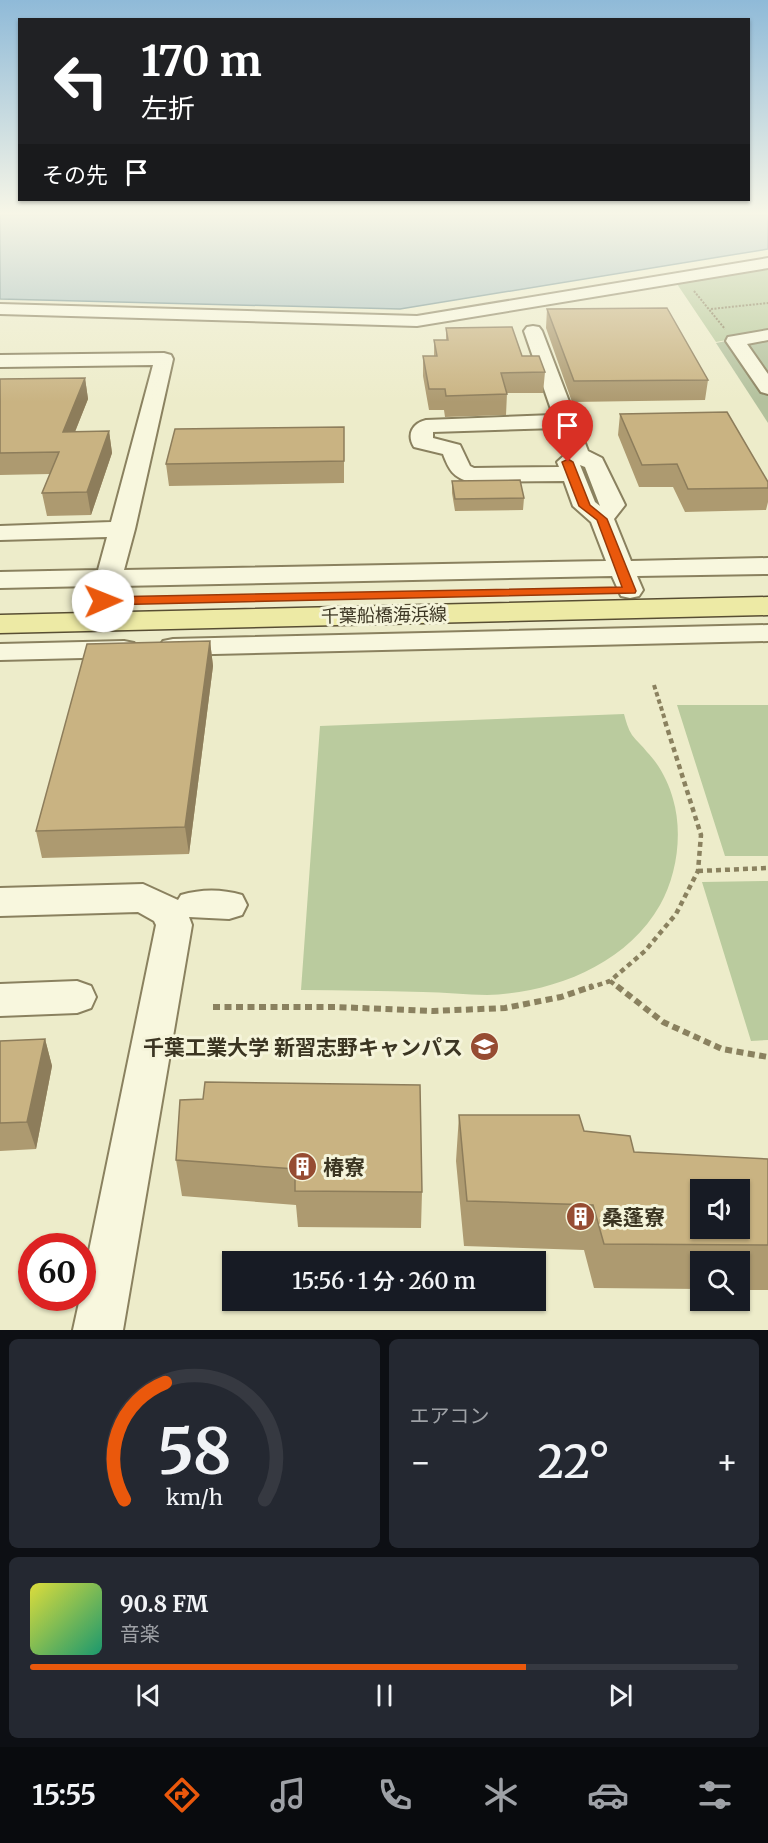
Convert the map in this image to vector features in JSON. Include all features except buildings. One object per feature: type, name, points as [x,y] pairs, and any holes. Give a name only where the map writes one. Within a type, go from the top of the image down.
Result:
[{"type":"main road","name":"千葉船橋海浜線","points":[[0,604],[106,589],[626,580],[768,587]]},
{"type":"main road","name":"千葉船橋海浜線","points":[[0,624],[768,606]]},
{"type":"street","points":[[0,309],[417,321],[682,277]]},
{"type":"street","points":[[533,331],[565,420],[585,506],[602,519],[626,580],[768,566]]},
{"type":"street","points":[[768,335],[735,341],[768,387]]},
{"type":"street","points":[[0,361],[164,359],[123,529],[106,589],[0,580]]},
{"type":"street","points":[[565,420],[426,426],[422,428],[422,442],[452,450],[460,470],[470,475],[574,464]]},
{"type":"street","points":[[0,533],[123,529]]},
{"type":"street","points":[[0,651],[768,633]]},
{"type":"street","points":[[0,903],[143,898],[169,912],[174,925],[98,1330]]},
{"type":"street","points":[[194,905],[230,906]]},
{"type":"street","points":[[0,1000],[78,997]]},
{"type":"path","points":[[682,277],[711,309],[731,336]]},
{"type":"path","points":[[711,309],[768,303]]},
{"type":"path","points":[[213,1007],[433,1011],[505,1008],[561,997],[610,981],[645,951],[676,914],[698,871],[701,835],[654,686]]},
{"type":"path","points":[[698,871],[768,868]]},
{"type":"path","points":[[610,981],[663,1023],[722,1049],[768,1057]]},
{"type":"green space","points":[[698,277],[768,277],[768,332],[716,342],[675,281]]},
{"type":"green space","points":[[768,333],[768,423],[716,343]]},
{"type":"green space","points":[[677,705],[768,705],[768,856],[725,856]]},
{"type":"green space","points":[[624,714],[632,735],[656,762],[666,780],[673,799],[678,826],[677,854],[666,893],[646,926],[628,944],[586,972],[537,989],[512,993],[487,995],[301,990],[320,726]]},
{"type":"green space","points":[[768,881],[768,1040],[751,1041],[702,882]]},
{"type":"water","points":[[0,277],[596,277],[400,309],[0,299]]},
{"type":"place","name":"千葉工業大学 新習志野キャンパス","points":[[484,1047]]},
{"type":"place","name":"椿寮","points":[[302,1167]]},
{"type":"place","name":"桑蓬寮","points":[[581,1217]]},
{"type":"route","points":[[103,601],[630,591],[602,519],[585,506],[568,462]]}]
